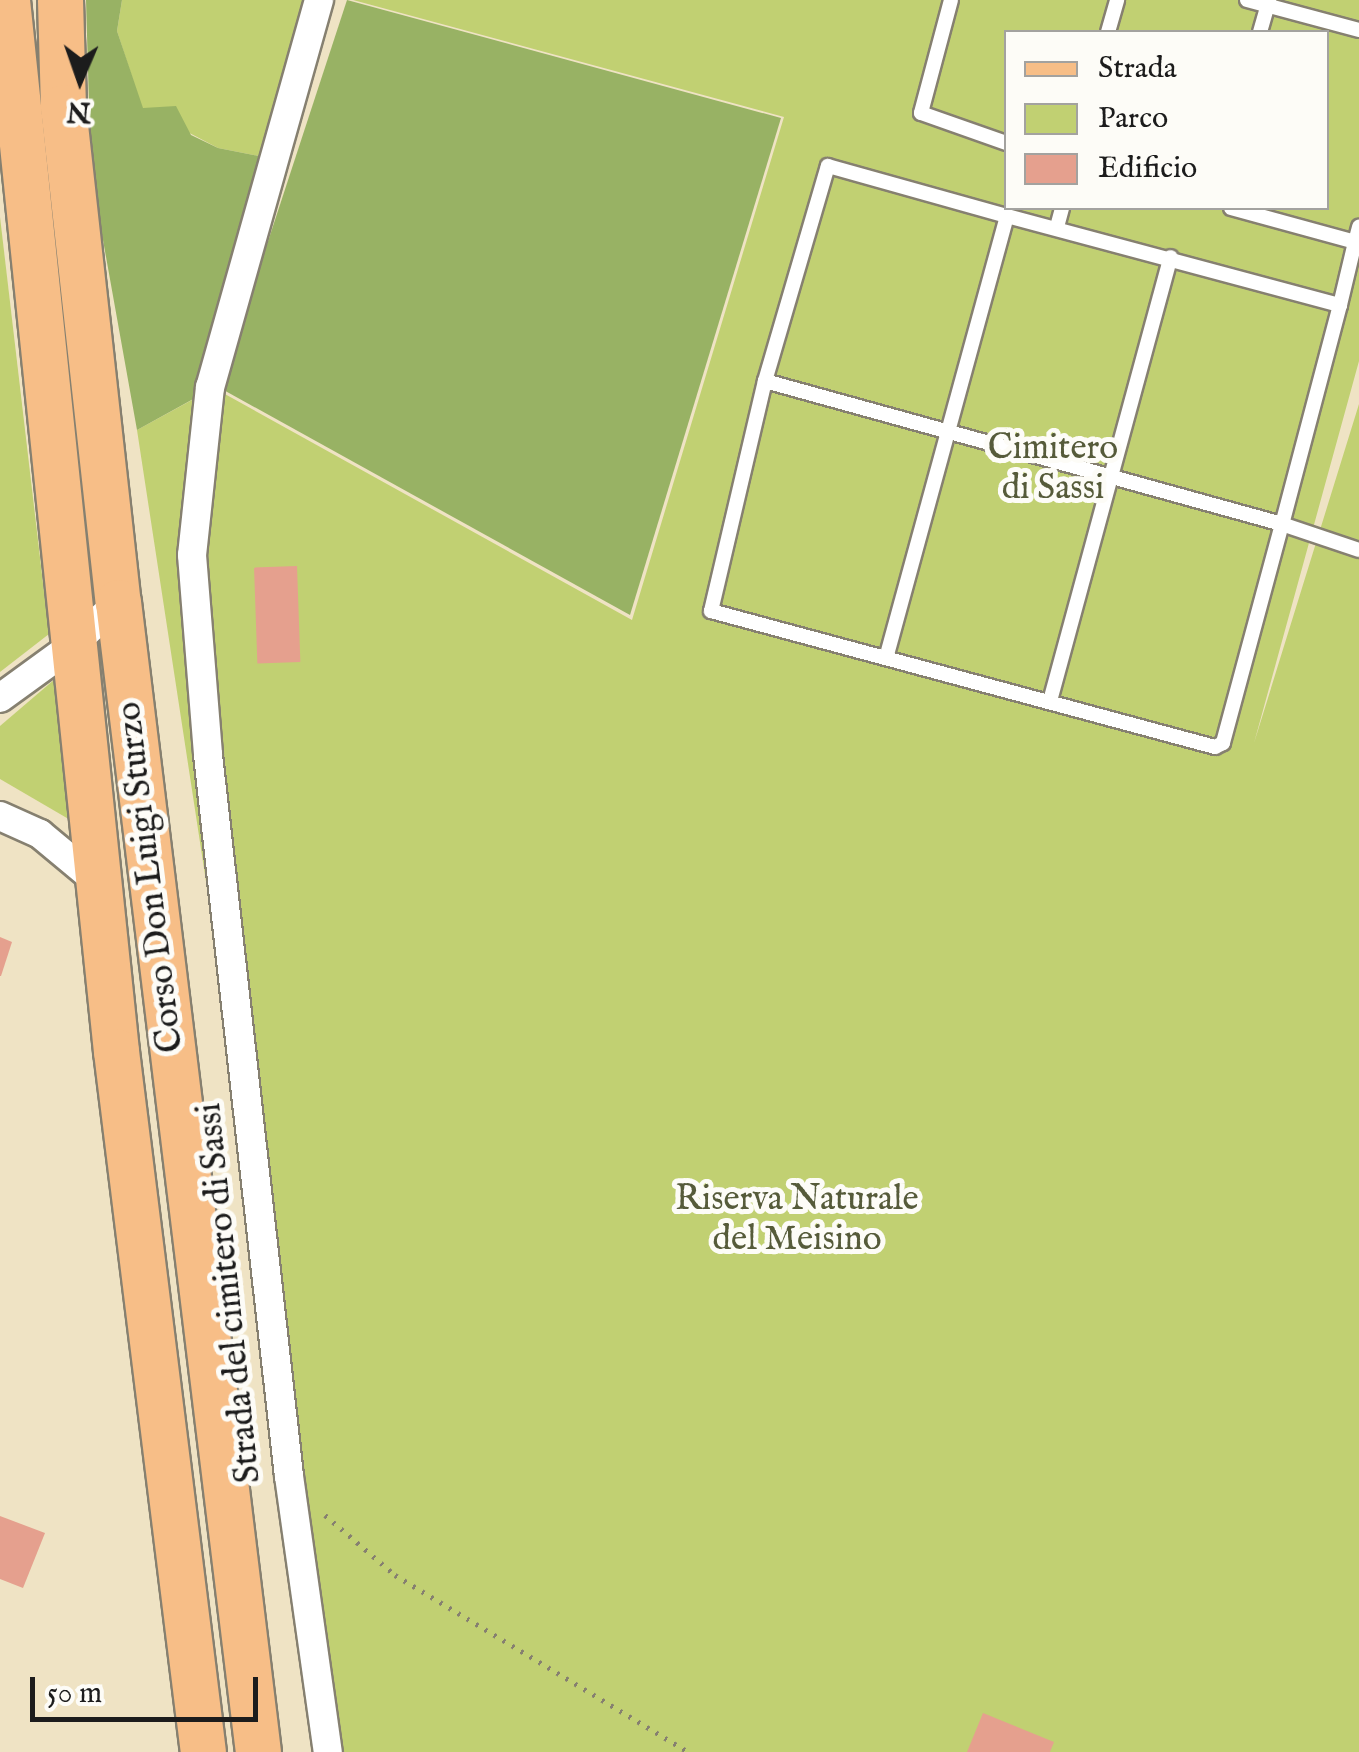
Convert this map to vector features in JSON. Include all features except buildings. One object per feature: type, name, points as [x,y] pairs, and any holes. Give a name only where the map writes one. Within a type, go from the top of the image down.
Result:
[{"type":"main road","name":"Corso Don Luigi Sturzo","points":[[6,0],[99,883],[202,1752]]},
{"type":"main road","name":"Corso Don Luigi Sturzo","points":[[60,0],[63,107],[118,602],[258,1752]]},
{"type":"street","name":"Strada del cimitero di Sassi","points":[[319,0],[210,386],[192,555],[208,755],[288,1476],[328,1752]]},
{"type":"street","points":[[0,698],[73,646],[118,602]]},
{"type":"street","points":[[0,816],[40,834],[99,883]]},
{"type":"lane","points":[[951,0],[921,114],[1004,142]]},
{"type":"lane","points":[[1109,30],[1117,0]]},
{"type":"lane","points":[[1247,0],[1359,30]]},
{"type":"lane","points":[[1261,30],[1268,3]]},
{"type":"lane","points":[[1242,210],[1357,234],[1340,305],[1282,524],[1222,743],[1215,747],[887,655],[711,611],[708,604],[765,381],[828,166],[1340,305]]},
{"type":"lane","points":[[1057,228],[1062,210]]},
{"type":"lane","points":[[887,655],[1007,216]]},
{"type":"lane","points":[[1050,701],[1107,476],[1171,257]]},
{"type":"lane","points":[[765,381],[1282,524],[1359,550]]},
{"type":"path","points":[[288,1476],[349,1540],[394,1575],[688,1752]]},
{"type":"green space","points":[[86,0],[122,0],[117,31],[143,108],[176,106],[191,135],[218,148],[269,158],[206,392],[137,430],[91,173]]},
{"type":"green space","points":[[122,0],[313,0],[269,158],[218,148],[142,108],[117,31]]},
{"type":"green space","points":[[347,0],[781,118],[630,615],[220,388]]},
{"type":"green space","name":"Riserva Naturale del Meisino","points":[[353,0],[1359,0],[1359,361],[1254,743],[1359,404],[1359,1752],[339,1752],[137,430],[214,388],[632,620],[784,117]]},
{"type":"green space","points":[[0,217],[49,634],[0,672]]},
{"type":"green space","points":[[55,679],[72,821],[0,779],[0,726]]},
{"type":"park label","name":"Cimitero di Sassi","points":[[1053,469]]}]
